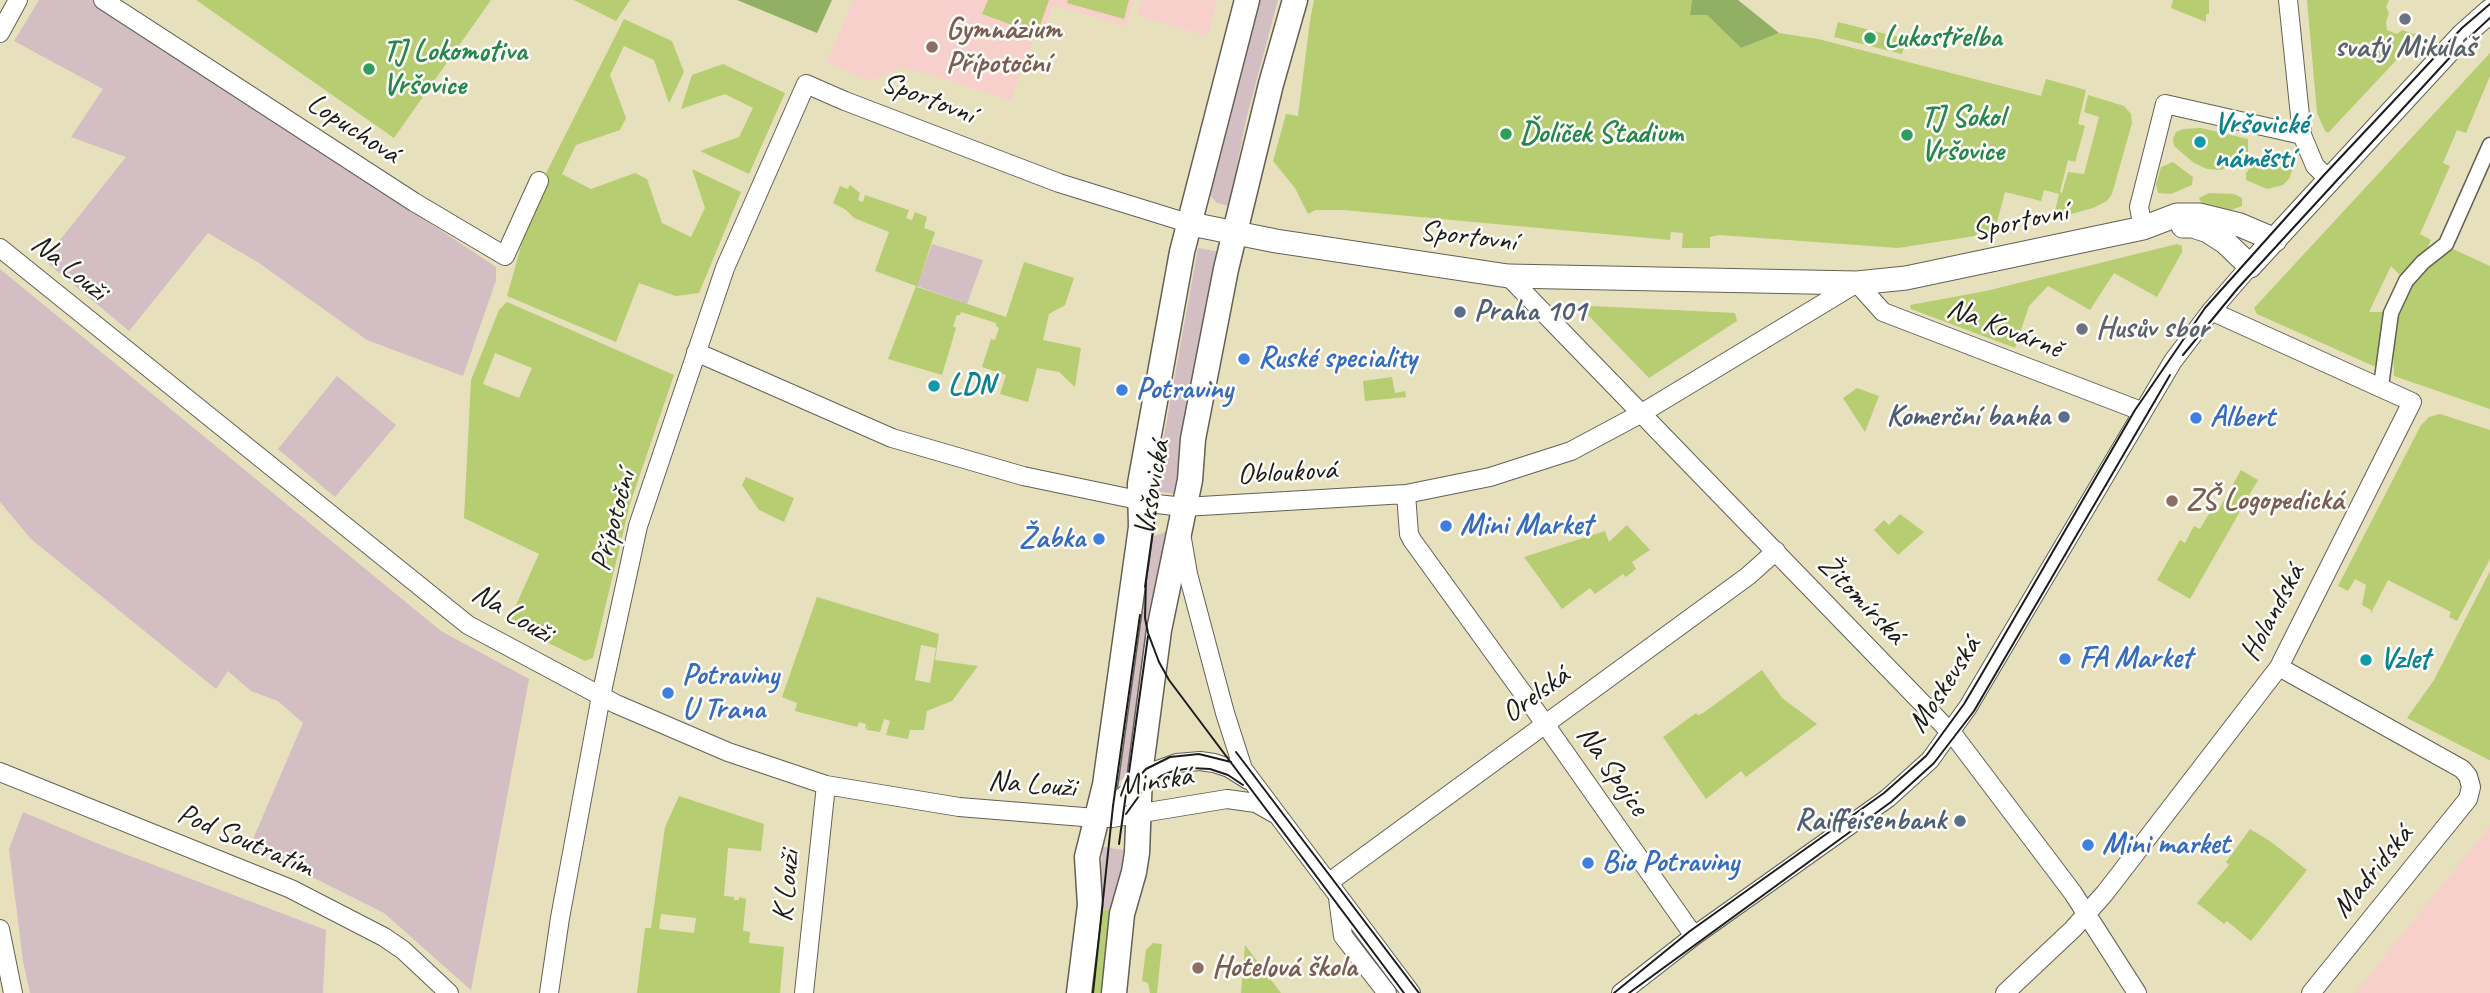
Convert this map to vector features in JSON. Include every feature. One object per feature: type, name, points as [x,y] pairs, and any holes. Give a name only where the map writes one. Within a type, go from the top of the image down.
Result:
[{"type":"main road","name":"Vršovická","points":[[1079,993],[1090,905],[1087,857],[1105,785],[1141,527],[1140,484],[1181,260],[1247,0]]},
{"type":"main road","name":"Vršovická","points":[[1114,993],[1122,914],[1134,872],[1140,783],[1159,631],[1190,480],[1193,439],[1234,233],[1294,0]]},
{"type":"street","points":[[0,33],[18,0]]},
{"type":"street","name":"Lopuchová","points":[[103,0],[414,202],[505,256],[539,181]]},
{"type":"street","points":[[2288,0],[2302,135],[2315,166],[2330,180]]},
{"type":"street","points":[[2211,311],[2463,35],[2490,11]]},
{"type":"street","name":"Sportovní","points":[[806,84],[845,102],[1059,183],[1191,224],[1276,242],[1508,276],[1857,283],[1906,278],[2143,228]]},
{"type":"street","name":"Přípotoční","points":[[550,993],[560,918],[601,696],[638,526],[725,268],[806,84]]},
{"type":"street","points":[[2143,228],[2139,207],[2165,104],[2302,135]]},
{"type":"street","points":[[2381,386],[2385,374],[2387,329],[2395,304],[2406,281],[2415,270],[2446,244],[2490,145]]},
{"type":"street","points":[[2143,228],[2177,215],[2199,215],[2241,225],[2275,240]]},
{"type":"street","points":[[2143,228],[2193,226],[2225,242],[2250,266]]},
{"type":"street","name":"Na Louži","points":[[0,248],[468,625],[601,696],[728,752],[825,785],[959,807],[1096,818]]},
{"type":"street","name":"Žitomírská","points":[[1508,276],[1951,733],[2087,912],[2137,993]]},
{"type":"street","name":"Oblouková","points":[[696,352],[892,438],[1023,476],[1140,500],[1181,516],[1406,495],[1481,480],[1571,451],[1642,413],[1857,283]]},
{"type":"street","name":"Na Kovárně","points":[[1857,283],[1883,312],[2141,411]]},
{"type":"street","name":"Holandská","points":[[2005,993],[2073,929],[2112,884],[2279,667],[2412,402],[2211,311]]},
{"type":"street","name":"Moskevská","points":[[1621,993],[1694,936],[1888,798],[1930,760],[1951,733],[2141,411],[2173,360],[2211,311]]},
{"type":"street","name":"Na Spojce","points":[[1406,495],[1409,534],[1412,540],[1694,936]]},
{"type":"street","name":"Minská","points":[[1181,516],[1188,574],[1236,752],[1243,769],[1411,993]]},
{"type":"street","name":"Orelská","points":[[1333,889],[1545,724],[1748,576],[1776,551]]},
{"type":"street","name":"Madridská","points":[[2279,667],[2462,769],[2471,782],[2468,799],[2311,993]]},
{"type":"street","name":"Minská","points":[[1096,818],[1155,771],[1168,765],[1200,761],[1229,768],[1255,785]]},
{"type":"street","name":"Pod Soutratím","points":[[0,772],[291,889],[384,937],[403,950],[449,993]]},
{"type":"street","name":"K Louži","points":[[804,993],[825,785]]},
{"type":"street","name":"Minská","points":[[1096,818],[1111,818],[1227,799],[1256,803],[1278,815]]},
{"type":"street","name":"Minská","points":[[1333,889],[1343,936],[1387,993]]},
{"type":"street","points":[[0,929],[13,993]]},
{"type":"shaded area","points":[[39,0],[92,0],[496,267],[496,280],[463,376],[367,340],[259,263],[208,233],[129,331],[44,260],[126,157],[71,137],[103,89],[14,41]]},
{"type":"shaded area","name":"Gymnázium Přípotoční","points":[[853,0],[1134,0],[1126,26],[1053,5],[1041,41],[1033,39],[1010,101],[942,78],[902,68],[870,81],[827,63]]},
{"type":"shaded area","points":[[1141,0],[1217,0],[1207,36],[1137,15]]},
{"type":"shaded area","points":[[1258,0],[1278,0],[1246,120],[1229,206],[1217,203],[1209,194]]},
{"type":"shaded area","points":[[932,244],[983,260],[967,304],[917,286]]},
{"type":"shaded area","points":[[1198,248],[1219,252],[1175,494],[1154,491]]},
{"type":"shaded area","points":[[0,269],[441,631],[529,679],[471,990],[384,913],[250,846],[303,723],[278,701],[251,691],[228,671],[216,689],[31,539],[0,502]]},
{"type":"shaded area","points":[[337,376],[396,425],[335,497],[278,449]]},
{"type":"shaded area","points":[[1169,530],[1134,772],[1110,787],[1146,540]]},
{"type":"shaded area","points":[[23,812],[101,845],[326,930],[323,993],[30,993],[23,961],[9,849]]},
{"type":"shaded area","points":[[2490,825],[2490,993],[2355,993],[2488,828]]},
{"type":"shaded area","points":[[1103,847],[1124,850],[1117,911],[1096,909]]},
{"type":"green space","name":"TJ Lokomotiva Vršovice","points":[[196,0],[491,0],[394,138]]},
{"type":"green space","points":[[574,0],[630,0],[616,21]]},
{"type":"green space","points":[[737,0],[832,0],[817,33]]},
{"type":"green space","points":[[988,0],[1049,0],[1037,34],[982,14]]},
{"type":"green space","points":[[1068,0],[1129,0],[1124,19],[1067,3]]},
{"type":"green space","name":"Ďolíček Stadium","points":[[1314,0],[1692,0],[1690,15],[1707,15],[1741,48],[1779,33],[1818,39],[2041,96],[2046,79],[2086,90],[2078,124],[2085,126],[2075,162],[2068,160],[2060,192],[2062,193],[2068,172],[2084,174],[2099,117],[2084,112],[2088,95],[2124,106],[2131,114],[2132,123],[2112,194],[2107,201],[2093,208],[2053,219],[2059,194],[2044,190],[2041,201],[2005,192],[1994,233],[1898,248],[1719,235],[1710,237],[1710,248],[1682,248],[1683,233],[1671,232],[1670,240],[1343,210],[1316,210],[1308,214],[1295,188],[1273,161],[1286,114],[1298,116]]},
{"type":"green space","points":[[1692,0],[1738,0],[1779,33],[1741,48],[1707,15],[1690,15]]},
{"type":"green space","points":[[2173,0],[2209,0],[2206,22],[2171,8]]},
{"type":"green space","points":[[2307,0],[2389,0],[2386,7],[2389,13],[2387,30],[2397,34],[2402,30],[2416,33],[2417,38],[2328,133],[2317,113]]},
{"type":"green space","points":[[624,19],[672,41],[684,72],[669,103],[654,60],[624,46],[610,75],[626,118],[620,130],[576,145],[562,174],[591,189],[635,173],[647,179],[662,223],[691,237],[705,208],[692,169],[741,192],[699,293],[676,296],[639,283],[616,342],[507,296],[536,193]]},
{"type":"green space","name":"Lukostřelba","points":[[1838,22],[1906,39],[1902,54],[1834,37]]},
{"type":"green space","points":[[2490,53],[2490,76],[2466,133],[2457,130],[2443,163],[2450,166],[2420,234],[2431,240],[2426,251],[2402,277],[2391,266],[2369,312],[2385,312],[2378,368],[2257,314],[2254,308]]},
{"type":"green space","points":[[723,64],[785,93],[749,174],[700,151],[739,137],[753,108],[725,94],[681,109],[692,75]]},
{"type":"green space","points":[[2201,128],[2248,139],[2248,154],[2237,163],[2221,170],[2207,169],[2194,163],[2174,146],[2173,138],[2176,132],[2183,129]]},
{"type":"green space","points":[[2285,152],[2291,160],[2292,170],[2283,185],[2267,189],[2246,180],[2246,173],[2252,166],[2270,156]]},
{"type":"green space","points":[[2173,162],[2193,177],[2192,185],[2171,194],[2158,193],[2156,185],[2161,167]]},
{"type":"green space","points":[[850,185],[860,193],[858,200],[863,202],[865,195],[909,210],[906,218],[912,220],[915,212],[927,217],[924,228],[935,232],[917,287],[1006,317],[1024,262],[1074,278],[1065,305],[1049,314],[1043,340],[1081,348],[1075,387],[1059,372],[1037,368],[1028,402],[1000,394],[1006,375],[982,367],[991,339],[995,340],[999,328],[996,323],[961,312],[953,326],[956,328],[942,375],[888,359],[916,286],[875,271],[889,232],[854,218],[833,203],[840,186],[848,189]]},
{"type":"green space","points":[[2209,193],[2234,194],[2242,198],[2242,206],[2231,210],[2202,204],[2199,198]]},
{"type":"green space","points":[[2177,244],[2182,246],[2182,252],[2157,297],[2114,273],[2090,310],[2048,286],[2029,306],[2015,348],[1911,309],[1910,305],[1986,291]]},
{"type":"green space","points":[[2453,249],[2490,266],[2490,409],[2394,376],[2393,347],[2397,313],[2412,283],[2443,253]]},
{"type":"green space","points":[[507,302],[674,375],[630,504],[593,658],[585,661],[508,623],[539,554],[464,518],[471,380],[499,310]],"holes":[[[495,353],[532,368],[519,398],[483,384]]]},
{"type":"green space","points":[[1591,306],[1735,313],[1737,321],[1649,378],[1587,314]]},
{"type":"green space","points":[[1392,377],[1395,393],[1405,391],[1406,397],[1365,401],[1363,381]]},
{"type":"green space","points":[[1857,388],[1879,396],[1865,432],[1843,398]]},
{"type":"green space","points":[[2440,414],[2490,430],[2490,559],[2457,621],[2449,617],[2451,612],[2388,580],[2371,613],[2371,610],[2362,605],[2366,585],[2355,579],[2348,591],[2338,586],[2421,425],[2429,417]]},
{"type":"green space","points":[[2241,470],[2258,480],[2190,599],[2157,580],[2180,540],[2185,543],[2194,526],[2200,529],[2213,507],[2219,509]]},
{"type":"green space","points":[[746,477],[794,498],[784,522],[759,510],[742,485]]},
{"type":"green space","points":[[1900,514],[1924,532],[1898,555],[1874,530],[1884,520],[1889,525]]},
{"type":"green space","points":[[1627,525],[1650,550],[1632,562],[1636,569],[1626,577],[1623,574],[1595,594],[1590,588],[1562,609],[1524,557],[1605,531],[1609,542]]},
{"type":"green space","points":[[2490,571],[2489,760],[2407,718],[2434,680]]},
{"type":"green space","points":[[817,597],[939,634],[935,660],[978,666],[952,701],[927,711],[924,730],[910,730],[908,739],[886,735],[890,721],[884,719],[880,732],[867,730],[866,724],[859,722],[857,727],[795,711],[797,703],[782,697]],"holes":[[[921,645],[936,648],[930,683],[915,680]]]},
{"type":"green space","points":[[1762,670],[1782,698],[1817,724],[1746,777],[1741,771],[1706,799],[1663,737],[1696,713],[1703,713]]},
{"type":"green space","points":[[679,796],[764,824],[761,851],[728,848],[724,896],[734,897],[734,900],[739,900],[739,897],[746,899],[743,931],[750,932],[749,943],[784,947],[780,993],[637,993],[645,928],[651,928],[665,827]],"holes":[[[661,914],[696,918],[694,933],[659,929]]]},
{"type":"green space","points":[[2250,829],[2307,870],[2251,941],[2227,921],[2224,924],[2197,903],[2229,865],[2226,862]]},
{"type":"green space","points":[[1096,909],[1117,911],[1108,993],[1087,993]]},
{"type":"green space","points":[[1153,943],[1162,944],[1157,993],[1150,993],[1148,983],[1142,981],[1146,950]]},
{"type":"green space","points":[[1245,945],[1281,993],[1241,993]]},
{"type":"tram line","points":[[1614,993],[1690,931],[1884,793],[1926,756],[1964,704],[2135,410],[2205,308],[2324,175],[2462,28],[2490,4]]},
{"type":"tram line","points":[[2183,355],[2238,288],[2464,42],[2490,18]]},
{"type":"tram line","points":[[1629,993],[1891,802],[1934,763],[1974,711],[2170,375]]},
{"type":"tram line","points":[[1145,587],[1156,509]]},
{"type":"tram line","points":[[1146,579],[1145,618],[1148,633],[1169,680],[1404,993]]},
{"type":"tram line","points":[[1093,993],[1113,806],[1140,615]]},
{"type":"tram line","points":[[1119,844],[1148,636]]},
{"type":"tram line","points":[[1236,752],[1419,993]]},
{"type":"tram line","points":[[1126,791],[1146,769],[1170,757],[1199,754],[1231,762]]},
{"type":"tram line","points":[[1126,814],[1144,789],[1173,771],[1210,769],[1228,775],[1243,785]]},
{"type":"place","name":"svatý Mikuláš","points":[[2405,19]]},
{"type":"place","name":"Lukostřelba","points":[[1870,38]]},
{"type":"place","name":"Gymnázium Přípotoční","points":[[932,47]]},
{"type":"place","name":"TJ Lokomotiva Vršovice","points":[[369,69]]},
{"type":"place","name":"Ďolíček Stadium","points":[[1506,134]]},
{"type":"place","name":"TJ Sokol Vršovice","points":[[1907,135]]},
{"type":"place","name":"Vršovické náměstí","points":[[2200,142]]},
{"type":"place","name":"Praha 101","points":[[1460,312]]},
{"type":"place","name":"Husův sbor","points":[[2082,329]]},
{"type":"place","name":"Ruské speciality","points":[[1244,359]]},
{"type":"place","name":"LDN","points":[[934,386]]},
{"type":"place","name":"Potraviny","points":[[1122,390]]},
{"type":"place","name":"Komerční banka","points":[[2064,417]]},
{"type":"place","name":"Albert","points":[[2196,418]]},
{"type":"place","name":"ZŠ Logopedická","points":[[2172,501]]},
{"type":"place","name":"Mini Market","points":[[1446,526]]},
{"type":"place","name":"Žabka","points":[[1099,539]]},
{"type":"place","name":"FA Market","points":[[2065,659]]},
{"type":"place","name":"Vzlet","points":[[2366,660]]},
{"type":"place","name":"Potraviny U Trana","points":[[668,693]]},
{"type":"place","name":"Raiffeisenbank","points":[[1960,821]]},
{"type":"place","name":"Mini market","points":[[2088,845]]},
{"type":"place","name":"Bio Potraviny","points":[[1588,863]]},
{"type":"place","name":"Hotelová škola","points":[[1198,968]]}]
